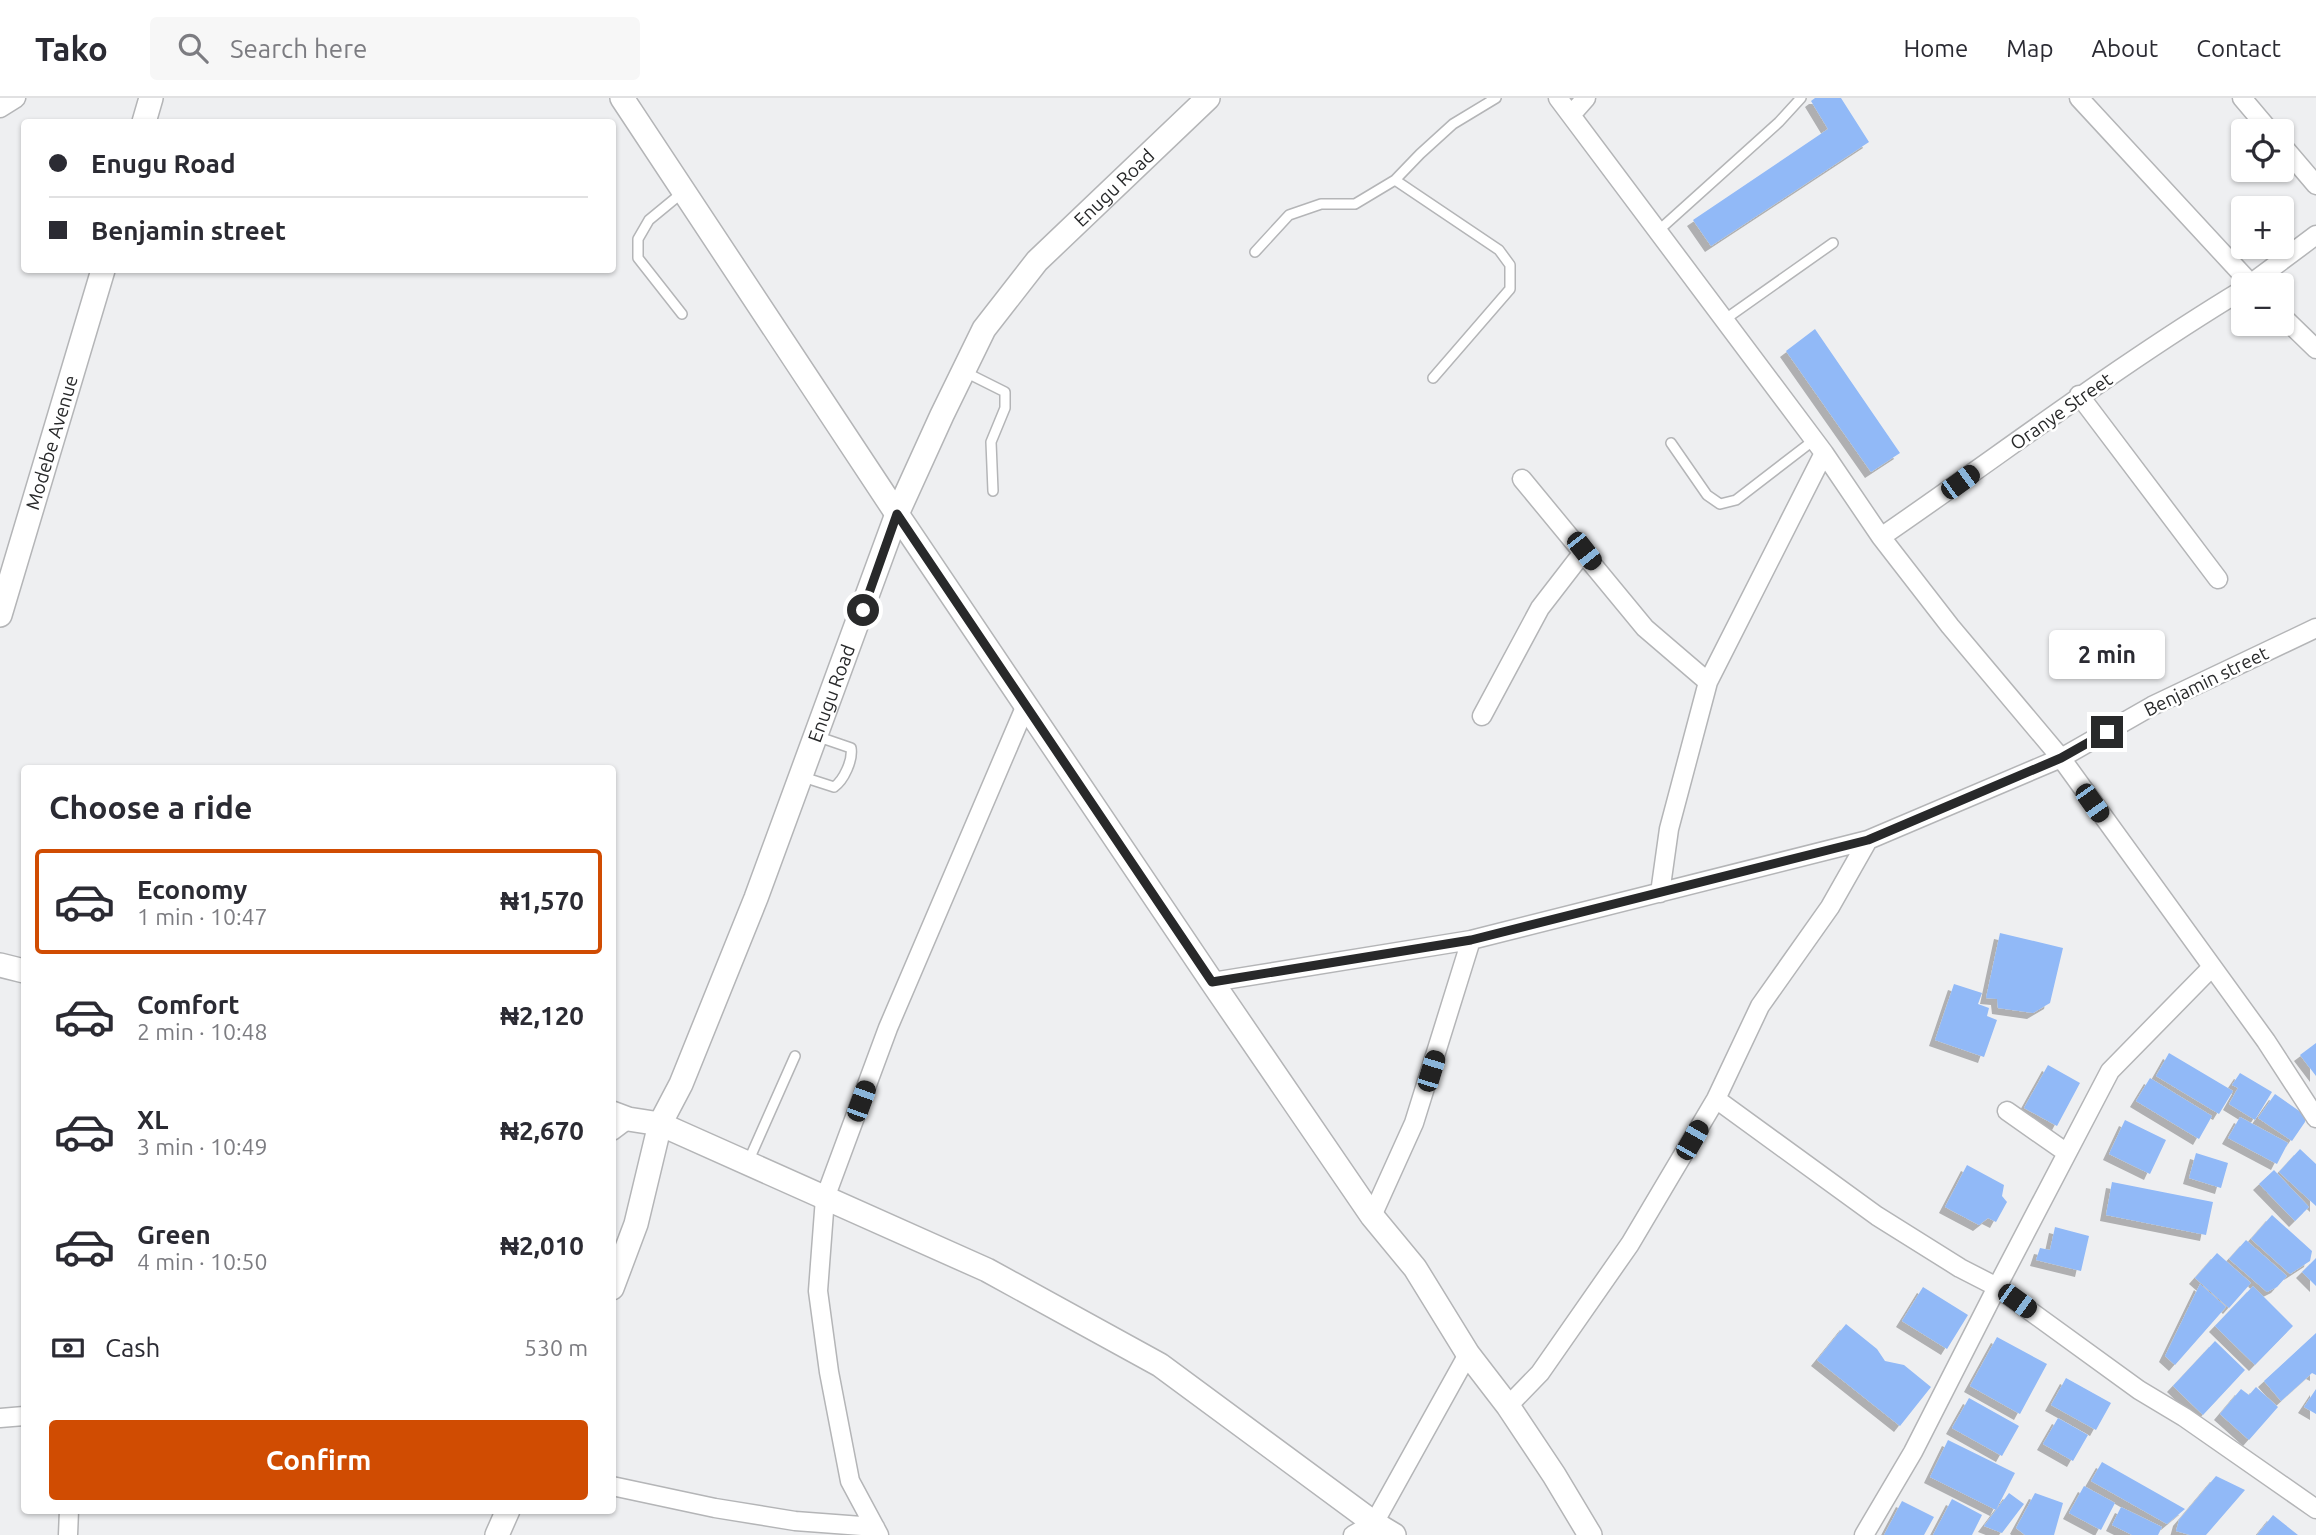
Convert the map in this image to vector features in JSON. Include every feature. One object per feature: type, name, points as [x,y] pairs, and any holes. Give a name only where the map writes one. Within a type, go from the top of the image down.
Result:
[{"type":"street","points":[[0,108],[16,98]]},
{"type":"street","points":[[145,119],[151,98]]},
{"type":"street","points":[[622,98],[897,514],[1212,982],[1372,1216],[1415,1268],[1468,1354],[1508,1406],[1590,1535]]},
{"type":"street","name":"Enugu Road","points":[[616,1276],[636,1224],[660,1124],[686,1071],[756,898],[897,514],[984,329],[1037,261],[1208,98]]},
{"type":"street","points":[[1558,98],[1819,446],[1881,537],[1950,626],[2061,758],[2266,1041],[2316,1118]]},
{"type":"street","points":[[1571,115],[1586,98]]},
{"type":"street","points":[[2079,98],[2239,273]]},
{"type":"street","points":[[2242,98],[2260,119]]},
{"type":"street","points":[[2294,159],[2316,185]]},
{"type":"street","points":[[2266,273],[2316,235]]},
{"type":"street","name":"Modebe Avenue","points":[[0,615],[102,273]]},
{"type":"street","name":"Oranye Street","points":[[1881,537],[2079,395],[2231,297]]},
{"type":"street","points":[[2294,328],[2316,349]]},
{"type":"street","points":[[2079,395],[2218,579]]},
{"type":"street","points":[[1660,893],[1669,829],[1708,682],[1819,446]]},
{"type":"street","points":[[1522,478],[1645,628],[1708,682]]},
{"type":"street","points":[[1482,716],[1540,608],[1584,551]]},
{"type":"street","name":"Benjamin street","points":[[1212,982],[1471,940],[1868,840],[2061,758],[2152,706],[2316,628]]},
{"type":"street","points":[[877,1531],[850,1481],[829,1372],[818,1291],[825,1198],[888,1028],[1026,705]]},
{"type":"street","points":[[1508,1406],[1540,1373],[1630,1244],[1716,1099],[1760,1006],[1830,907],[1868,840]]},
{"type":"street","points":[[1372,1216],[1414,1124],[1471,940]]},
{"type":"street","points":[[0,965],[21,970]]},
{"type":"street","points":[[1864,1535],[1913,1452],[2110,1071],[2212,967]]},
{"type":"street","points":[[1716,1099],[1878,1216],[1960,1268],[1997,1287],[2139,1390],[2184,1417],[2316,1509]]},
{"type":"street","points":[[2007,1111],[2067,1153]]},
{"type":"street","points":[[618,1121],[660,1124],[987,1270],[1160,1366],[1394,1535]]},
{"type":"street","points":[[1353,1535],[1374,1523],[1468,1354]]},
{"type":"street","points":[[0,1418],[21,1416]]},
{"type":"street","points":[[616,1487],[755,1515],[877,1531]]},
{"type":"street","points":[[68,1535],[69,1514]]},
{"type":"street","points":[[497,1535],[506,1514]]},
{"type":"lane","points":[[1255,252],[1289,215],[1321,204],[1355,204],[1395,180],[1453,124],[1496,98]]},
{"type":"lane","points":[[1658,232],[1779,122],[1801,98]]},
{"type":"lane","points":[[1395,180],[1499,250],[1510,265],[1510,289],[1433,378]]},
{"type":"lane","points":[[682,314],[638,258],[638,239],[649,220],[684,191]]},
{"type":"lane","points":[[1724,320],[1833,243]]},
{"type":"lane","points":[[963,371],[1005,392],[1005,408],[991,442],[993,492]]},
{"type":"lane","points":[[1671,443],[1707,495],[1720,504],[1736,500],[1819,446]]},
{"type":"lane","points":[[802,776],[834,787],[839,784],[851,757],[851,748],[816,736]]},
{"type":"lane","points":[[748,1162],[795,1056]]},
{"type":"building","points":[[1815,98],[1841,98],[1869,142],[1711,246],[1693,220],[1828,129],[1811,101]]},
{"type":"building","points":[[1815,329],[1900,453],[1871,472],[1786,351]]},
{"type":"building","points":[[2000,933],[2063,948],[2050,1003],[2033,1013],[1998,1008],[1997,999],[1986,998]]},
{"type":"building","points":[[1954,984],[1982,993],[1978,1004],[1989,1008],[1987,1016],[1997,1020],[1984,1057],[1935,1040]]},
{"type":"building","points":[[2316,1043],[2316,1076],[2300,1055]]},
{"type":"building","points":[[2169,1053],[2233,1091],[2219,1114],[2156,1076]]},
{"type":"building","points":[[2048,1065],[2080,1083],[2057,1126],[2024,1108]]},
{"type":"building","points":[[2240,1073],[2272,1092],[2255,1120],[2229,1104],[2238,1088],[2232,1085]]},
{"type":"building","points":[[2150,1078],[2212,1116],[2199,1139],[2136,1101]]},
{"type":"building","points":[[2275,1094],[2305,1115],[2305,1122],[2292,1141],[2258,1118]]},
{"type":"building","points":[[2240,1117],[2288,1143],[2277,1164],[2228,1138]]},
{"type":"building","points":[[2125,1120],[2166,1140],[2150,1174],[2109,1154]]},
{"type":"building","points":[[2300,1149],[2316,1164],[2316,1206],[2279,1172]]},
{"type":"building","points":[[2196,1153],[2228,1163],[2221,1188],[2189,1178]]},
{"type":"building","points":[[1967,1165],[2004,1185],[2002,1196],[2007,1202],[1996,1222],[1988,1218],[1979,1225],[1945,1207]]},
{"type":"building","points":[[2274,1170],[2309,1207],[2295,1221],[2259,1184]]},
{"type":"building","points":[[2112,1182],[2213,1202],[2206,1235],[2106,1215]]},
{"type":"building","points":[[2272,1215],[2312,1251],[2310,1261],[2290,1274],[2251,1239]]},
{"type":"building","points":[[2055,1227],[2089,1236],[2081,1271],[2036,1260],[2040,1248],[2050,1250]]},
{"type":"building","points":[[2246,1240],[2287,1276],[2277,1287],[2267,1292],[2229,1259]]},
{"type":"building","points":[[2217,1253],[2251,1283],[2229,1308],[2195,1278]]},
{"type":"building","points":[[2316,1258],[2316,1286],[2302,1272]]},
{"type":"building","points":[[2200,1284],[2226,1307],[2175,1365],[2165,1356]]},
{"type":"building","points":[[2253,1286],[2293,1326],[2255,1365],[2215,1326]]},
{"type":"building","points":[[1923,1287],[1968,1315],[1947,1349],[1902,1321]]},
{"type":"building","points":[[1846,1324],[1877,1349],[1885,1361],[1904,1365],[1931,1387],[1900,1426],[1817,1360]]},
{"type":"building","points":[[2316,1333],[2316,1375],[2312,1373],[2281,1401],[2264,1381]]},
{"type":"building","points":[[1997,1337],[2047,1364],[2020,1414],[1970,1386]]},
{"type":"building","points":[[2215,1341],[2245,1370],[2203,1415],[2173,1386]]},
{"type":"building","points":[[2066,1378],[2111,1403],[2096,1430],[2051,1405]]},
{"type":"building","points":[[2256,1387],[2278,1407],[2249,1440],[2220,1414],[2241,1389],[2249,1395]]},
{"type":"building","points":[[2316,1389],[2316,1414],[2304,1407]]},
{"type":"building","points":[[1969,1398],[2019,1426],[2002,1456],[1952,1428]]},
{"type":"building","points":[[2058,1418],[2088,1435],[2073,1461],[2043,1444]]},
{"type":"building","points":[[1948,1440],[2015,1473],[1996,1510],[1930,1477]]},
{"type":"building","points":[[2102,1462],[2185,1509],[2167,1524],[2091,1481]]},
{"type":"building","points":[[2216,1476],[2245,1490],[2206,1535],[2190,1535],[2176,1531],[2179,1520]]},
{"type":"building","points":[[2084,1486],[2115,1503],[2101,1530],[2069,1513]]},
{"type":"building","points":[[2009,1493],[2024,1504],[2002,1533],[1984,1526]]},
{"type":"building","points":[[2035,1493],[2063,1503],[2054,1535],[2025,1535],[2016,1528]]},
{"type":"building","points":[[1952,1499],[1982,1515],[1972,1535],[1933,1535]]},
{"type":"building","points":[[1902,1501],[1934,1517],[1924,1535],[1884,1535]]},
{"type":"building","points":[[2121,1507],[2162,1527],[2158,1535],[2132,1535],[2112,1525]]},
{"type":"building","points":[[2273,1515],[2298,1535],[2257,1535]]},
{"type":"route","points":[[863,610],[897,514],[1212,982],[1471,940],[1868,840],[2061,758],[2107,732]]}]
